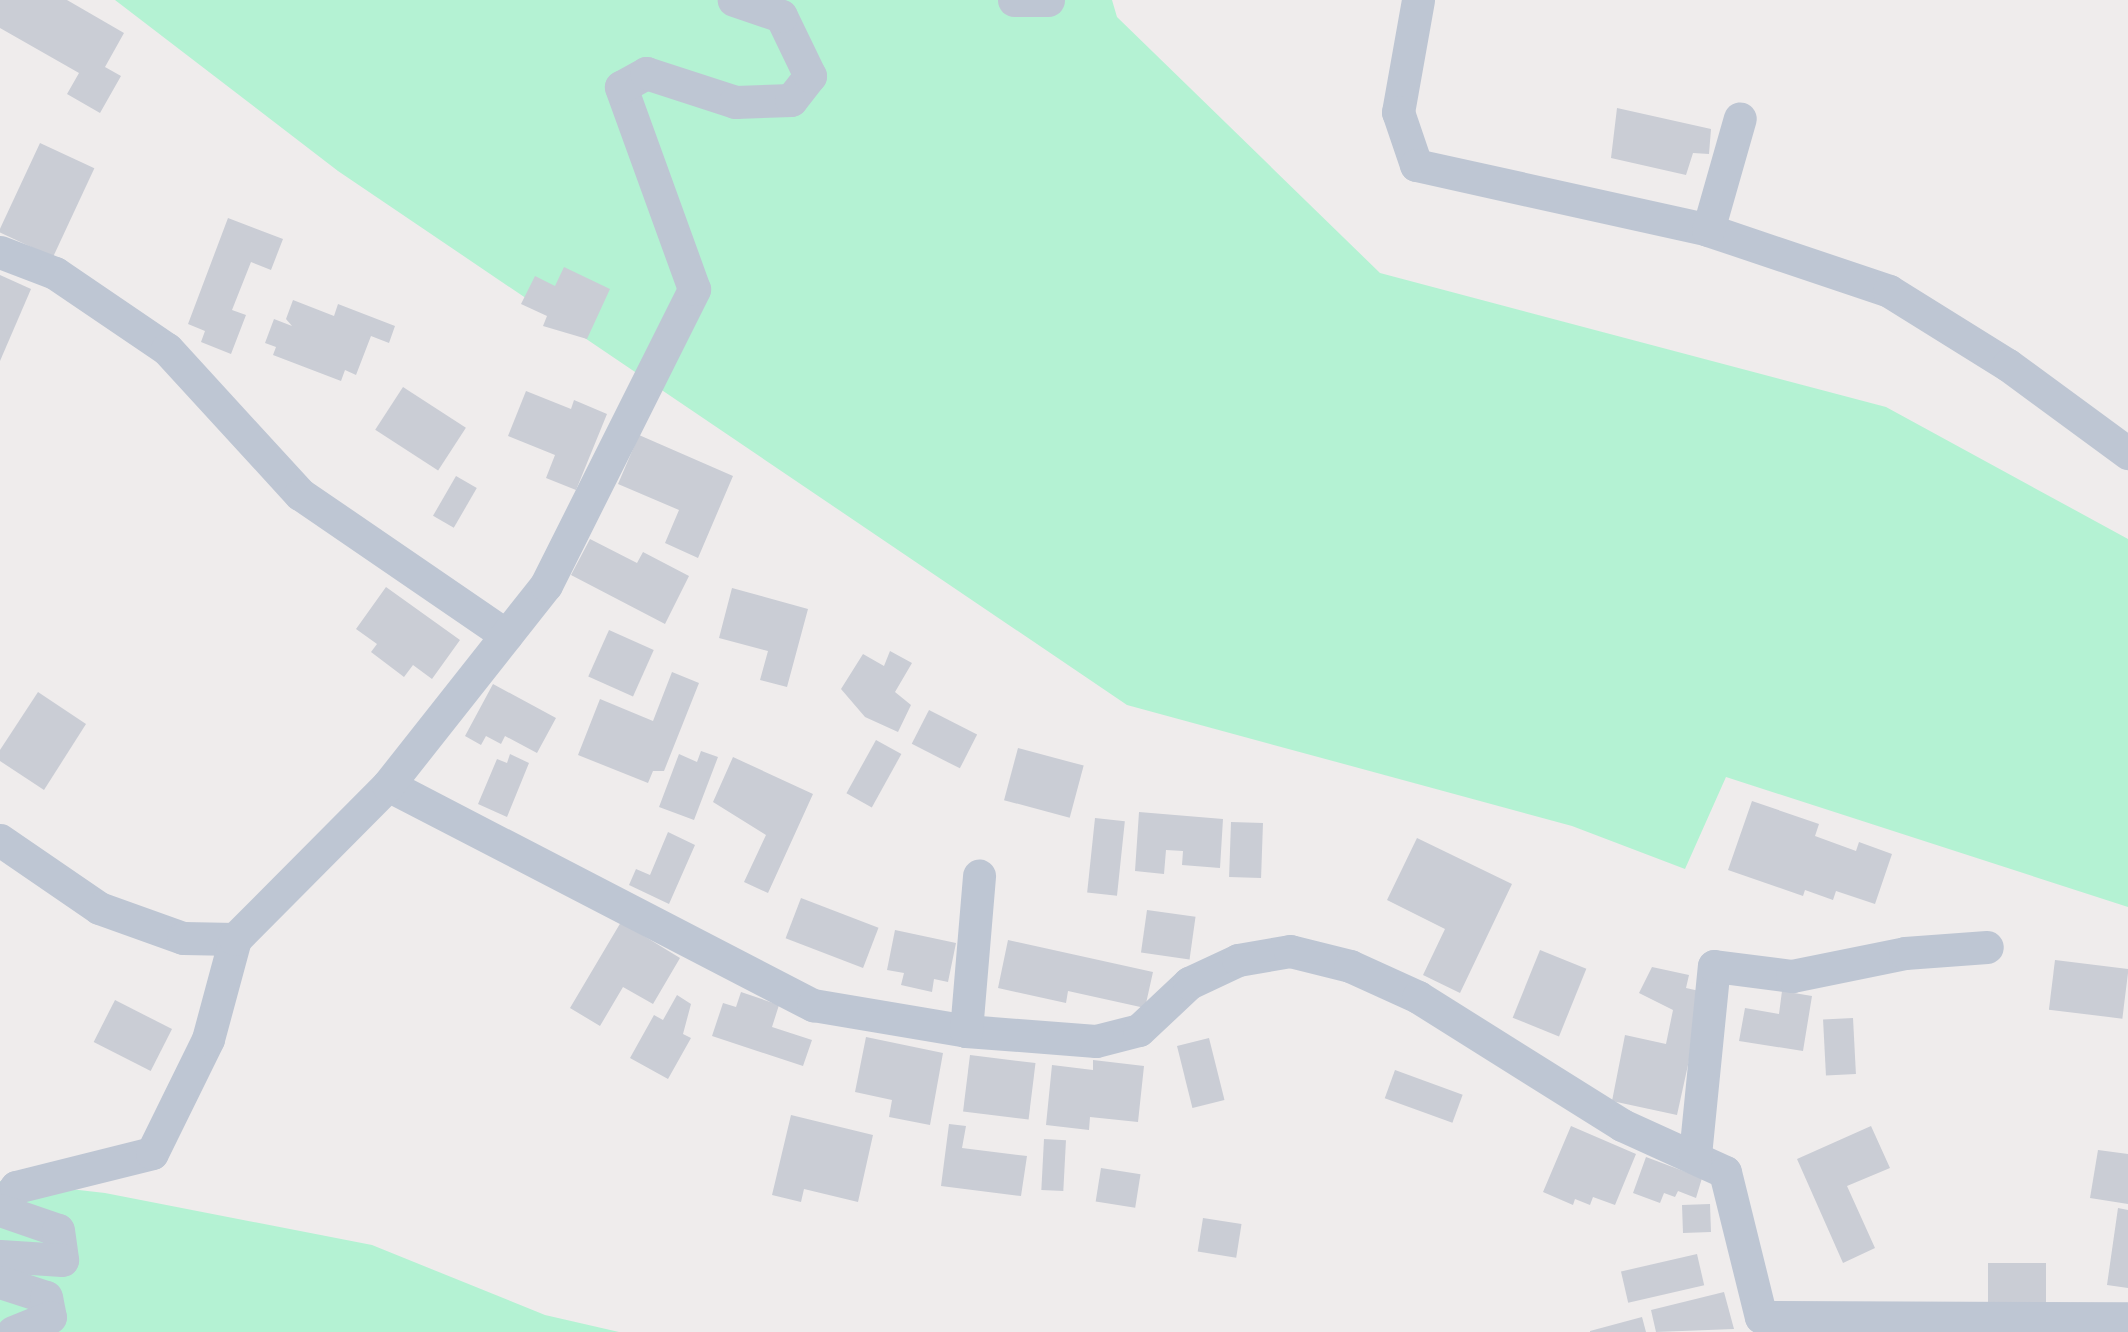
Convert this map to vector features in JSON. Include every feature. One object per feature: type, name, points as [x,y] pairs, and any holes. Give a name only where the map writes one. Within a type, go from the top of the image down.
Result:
[{"type":"street","points":[[0,1256],[62,1260],[58,1230],[0,1209],[16,1187],[152,1153],[208,1039],[235,939],[388,785],[546,585],[694,289],[621,87],[646,72],[735,102],[791,100],[810,76],[781,16],[734,0]]},
{"type":"street","points":[[1014,0],[1048,0]]},
{"type":"street","points":[[1418,0],[1398,112],[1416,165],[1708,230],[1889,291],[2008,365],[2128,453]]},
{"type":"street","points":[[1708,230],[1740,118]]},
{"type":"street","points":[[0,252],[55,273],[167,349],[300,494],[506,635]]},
{"type":"street","points":[[388,785],[813,1005],[966,1031],[1096,1041],[1139,1030],[1189,983],[1226,966],[1290,951],[1350,966],[1418,997],[1622,1125],[1695,1155],[1725,1172],[1761,1317],[2128,1318]]},
{"type":"street","points":[[0,840],[99,908],[183,937],[235,939]]},
{"type":"street","points":[[966,1031],[979,876]]},
{"type":"street","points":[[1695,1155],[1714,966],[1792,976],[1905,953],[1987,947]]},
{"type":"street","points":[[0,1282],[46,1297],[50,1317],[13,1332]]},
{"type":"green space","points":[[115,0],[1112,0],[1117,17],[1380,273],[1886,407],[2128,539],[2128,907],[1726,777],[1685,869],[1572,826],[1127,705],[338,171]]},
{"type":"green space","points":[[0,1181],[105,1193],[372,1245],[545,1315],[619,1332],[0,1332]]},
{"type":"building","points":[[0,0],[67,0],[124,33],[105,67],[121,76],[100,113],[67,94],[79,73],[0,28]]},
{"type":"building","points":[[1617,108],[1711,129],[1709,154],[1693,153],[1686,175],[1611,158]]},
{"type":"building","points":[[40,143],[94,168],[53,257],[0,232]]},
{"type":"building","points":[[228,218],[283,239],[271,270],[251,262],[232,310],[246,315],[231,354],[201,342],[205,331],[188,324]]},
{"type":"building","points":[[564,267],[610,289],[587,339],[543,326],[547,316],[521,304],[535,276],[555,286]]},
{"type":"building","points":[[0,275],[31,289],[0,361]]},
{"type":"building","points":[[293,300],[334,316],[338,304],[395,326],[389,343],[371,336],[356,375],[345,370],[341,381],[273,355],[276,347],[265,343],[274,319],[292,326],[286,319]]},
{"type":"building","points":[[403,387],[466,428],[438,471],[375,430]]},
{"type":"building","points":[[526,391],[571,409],[574,400],[607,414],[576,490],[546,478],[555,455],[508,436]]},
{"type":"building","points":[[639,435],[733,476],[698,558],[665,543],[679,510],[618,484]]},
{"type":"building","points":[[456,476],[477,488],[454,528],[433,516]]},
{"type":"building","points":[[590,539],[637,563],[643,552],[689,576],[665,624],[571,575]]},
{"type":"building","points":[[386,587],[460,640],[432,679],[413,665],[404,677],[371,652],[377,644],[356,629]]},
{"type":"building","points":[[732,588],[808,609],[787,687],[760,680],[768,651],[719,638]]},
{"type":"building","points":[[609,630],[654,650],[633,697],[588,677]]},
{"type":"building","points":[[890,651],[912,663],[895,692],[911,705],[898,732],[865,717],[841,689],[863,654],[884,666]]},
{"type":"building","points":[[672,672],[699,683],[664,771],[653,771],[648,783],[578,755],[600,699],[653,721]]},
{"type":"building","points":[[493,684],[556,718],[537,753],[505,736],[501,744],[486,736],[481,745],[465,736]]},
{"type":"building","points":[[38,692],[86,724],[44,790],[0,761],[0,750]]},
{"type":"building","points":[[929,710],[977,735],[960,768],[912,744]]},
{"type":"building","points":[[876,740],[901,754],[872,807],[846,793]]},
{"type":"building","points":[[1018,748],[1084,766],[1070,818],[1004,800]]},
{"type":"building","points":[[701,751],[718,757],[694,820],[659,807],[679,754],[697,762]]},
{"type":"building","points":[[510,754],[529,763],[507,817],[478,804],[497,759],[507,763]]},
{"type":"building","points":[[733,757],[813,794],[768,893],[744,882],[766,835],[713,802]]},
{"type":"building","points":[[1752,801],[1819,824],[1815,836],[1856,851],[1859,842],[1892,854],[1875,904],[1836,891],[1833,900],[1805,890],[1803,896],[1728,870]]},
{"type":"building","points":[[1139,812],[1223,819],[1220,868],[1182,865],[1183,851],[1166,850],[1164,874],[1135,871]]},
{"type":"building","points":[[1095,818],[1125,821],[1117,896],[1087,893]]},
{"type":"building","points":[[1231,822],[1263,823],[1261,878],[1229,877]]},
{"type":"building","points":[[668,832],[695,845],[669,904],[629,885],[636,869],[650,875]]},
{"type":"building","points":[[1417,838],[1512,884],[1460,993],[1423,975],[1445,929],[1387,900]]},
{"type":"building","points":[[801,898],[878,928],[863,968],[786,938]]},
{"type":"building","points":[[1147,910],[1196,917],[1190,959],[1141,953]]},
{"type":"building","points":[[621,922],[680,958],[653,1004],[623,987],[600,1026],[570,1008]]},
{"type":"building","points":[[895,930],[956,943],[948,982],[934,979],[932,992],[901,985],[904,973],[887,970]]},
{"type":"building","points":[[1008,940],[1153,972],[1145,1008],[1068,991],[1066,1003],[998,988]]},
{"type":"building","points":[[1540,950],[1586,969],[1559,1036],[1513,1018]]},
{"type":"building","points":[[2055,960],[2128,969],[2122,1019],[2049,1010]]},
{"type":"building","points":[[1652,967],[1689,975],[1686,988],[1704,992],[1677,1115],[1612,1101],[1625,1035],[1666,1044],[1673,1010],[1639,993]]},
{"type":"building","points":[[1782,991],[1812,996],[1803,1051],[1739,1041],[1745,1008],[1779,1014]]},
{"type":"building","points":[[741,992],[779,1005],[772,1027],[812,1040],[803,1066],[712,1036],[723,1003],[736,1007]]},
{"type":"building","points":[[677,995],[691,1004],[683,1034],[691,1038],[668,1079],[630,1058],[654,1015],[663,1020]]},
{"type":"building","points":[[115,1000],[172,1029],[151,1071],[94,1042]]},
{"type":"building","points":[[1853,1018],[1856,1074],[1826,1075],[1823,1020]]},
{"type":"building","points":[[866,1037],[943,1053],[930,1125],[889,1117],[892,1100],[855,1092]]},
{"type":"building","points":[[1209,1038],[1224,1100],[1192,1108],[1177,1046]]},
{"type":"building","points":[[970,1055],[1036,1063],[1029,1120],[963,1112]]},
{"type":"building","points":[[1093,1060],[1144,1066],[1138,1122],[1090,1117],[1089,1130],[1046,1125],[1052,1065],[1093,1070]]},
{"type":"building","points":[[1395,1070],[1463,1095],[1452,1123],[1385,1098]]},
{"type":"building","points":[[791,1115],[873,1135],[858,1202],[804,1189],[801,1202],[772,1195]]},
{"type":"building","points":[[949,1124],[966,1126],[962,1148],[1027,1156],[1021,1196],[941,1186]]},
{"type":"building","points":[[1571,1126],[1636,1154],[1615,1205],[1593,1197],[1590,1205],[1575,1199],[1573,1205],[1543,1192]]},
{"type":"building","points":[[1871,1126],[1890,1168],[1847,1186],[1875,1248],[1843,1263],[1797,1159]]},
{"type":"building","points":[[1044,1139],[1066,1140],[1063,1191],[1041,1190]]},
{"type":"building","points":[[2098,1150],[2128,1154],[2128,1204],[2090,1198]]},
{"type":"building","points":[[1646,1157],[1702,1178],[1696,1198],[1678,1191],[1675,1197],[1664,1193],[1660,1203],[1633,1193]]},
{"type":"building","points":[[1101,1168],[1141,1174],[1135,1208],[1096,1202]]},
{"type":"building","points":[[1710,1204],[1711,1232],[1683,1233],[1682,1205]]},
{"type":"building","points":[[2118,1208],[2128,1210],[2128,1288],[2107,1285]]},
{"type":"building","points":[[1203,1218],[1242,1224],[1236,1258],[1198,1252]]},
{"type":"building","points":[[1697,1254],[1704,1285],[1628,1303],[1621,1272]]},
{"type":"building","points":[[1988,1263],[2046,1263],[2046,1304],[1988,1304]]},
{"type":"building","points":[[1724,1292],[1734,1329],[1656,1332],[1651,1310]]},
{"type":"building","points":[[1642,1317],[1646,1332],[1590,1332],[1590,1331]]}]
